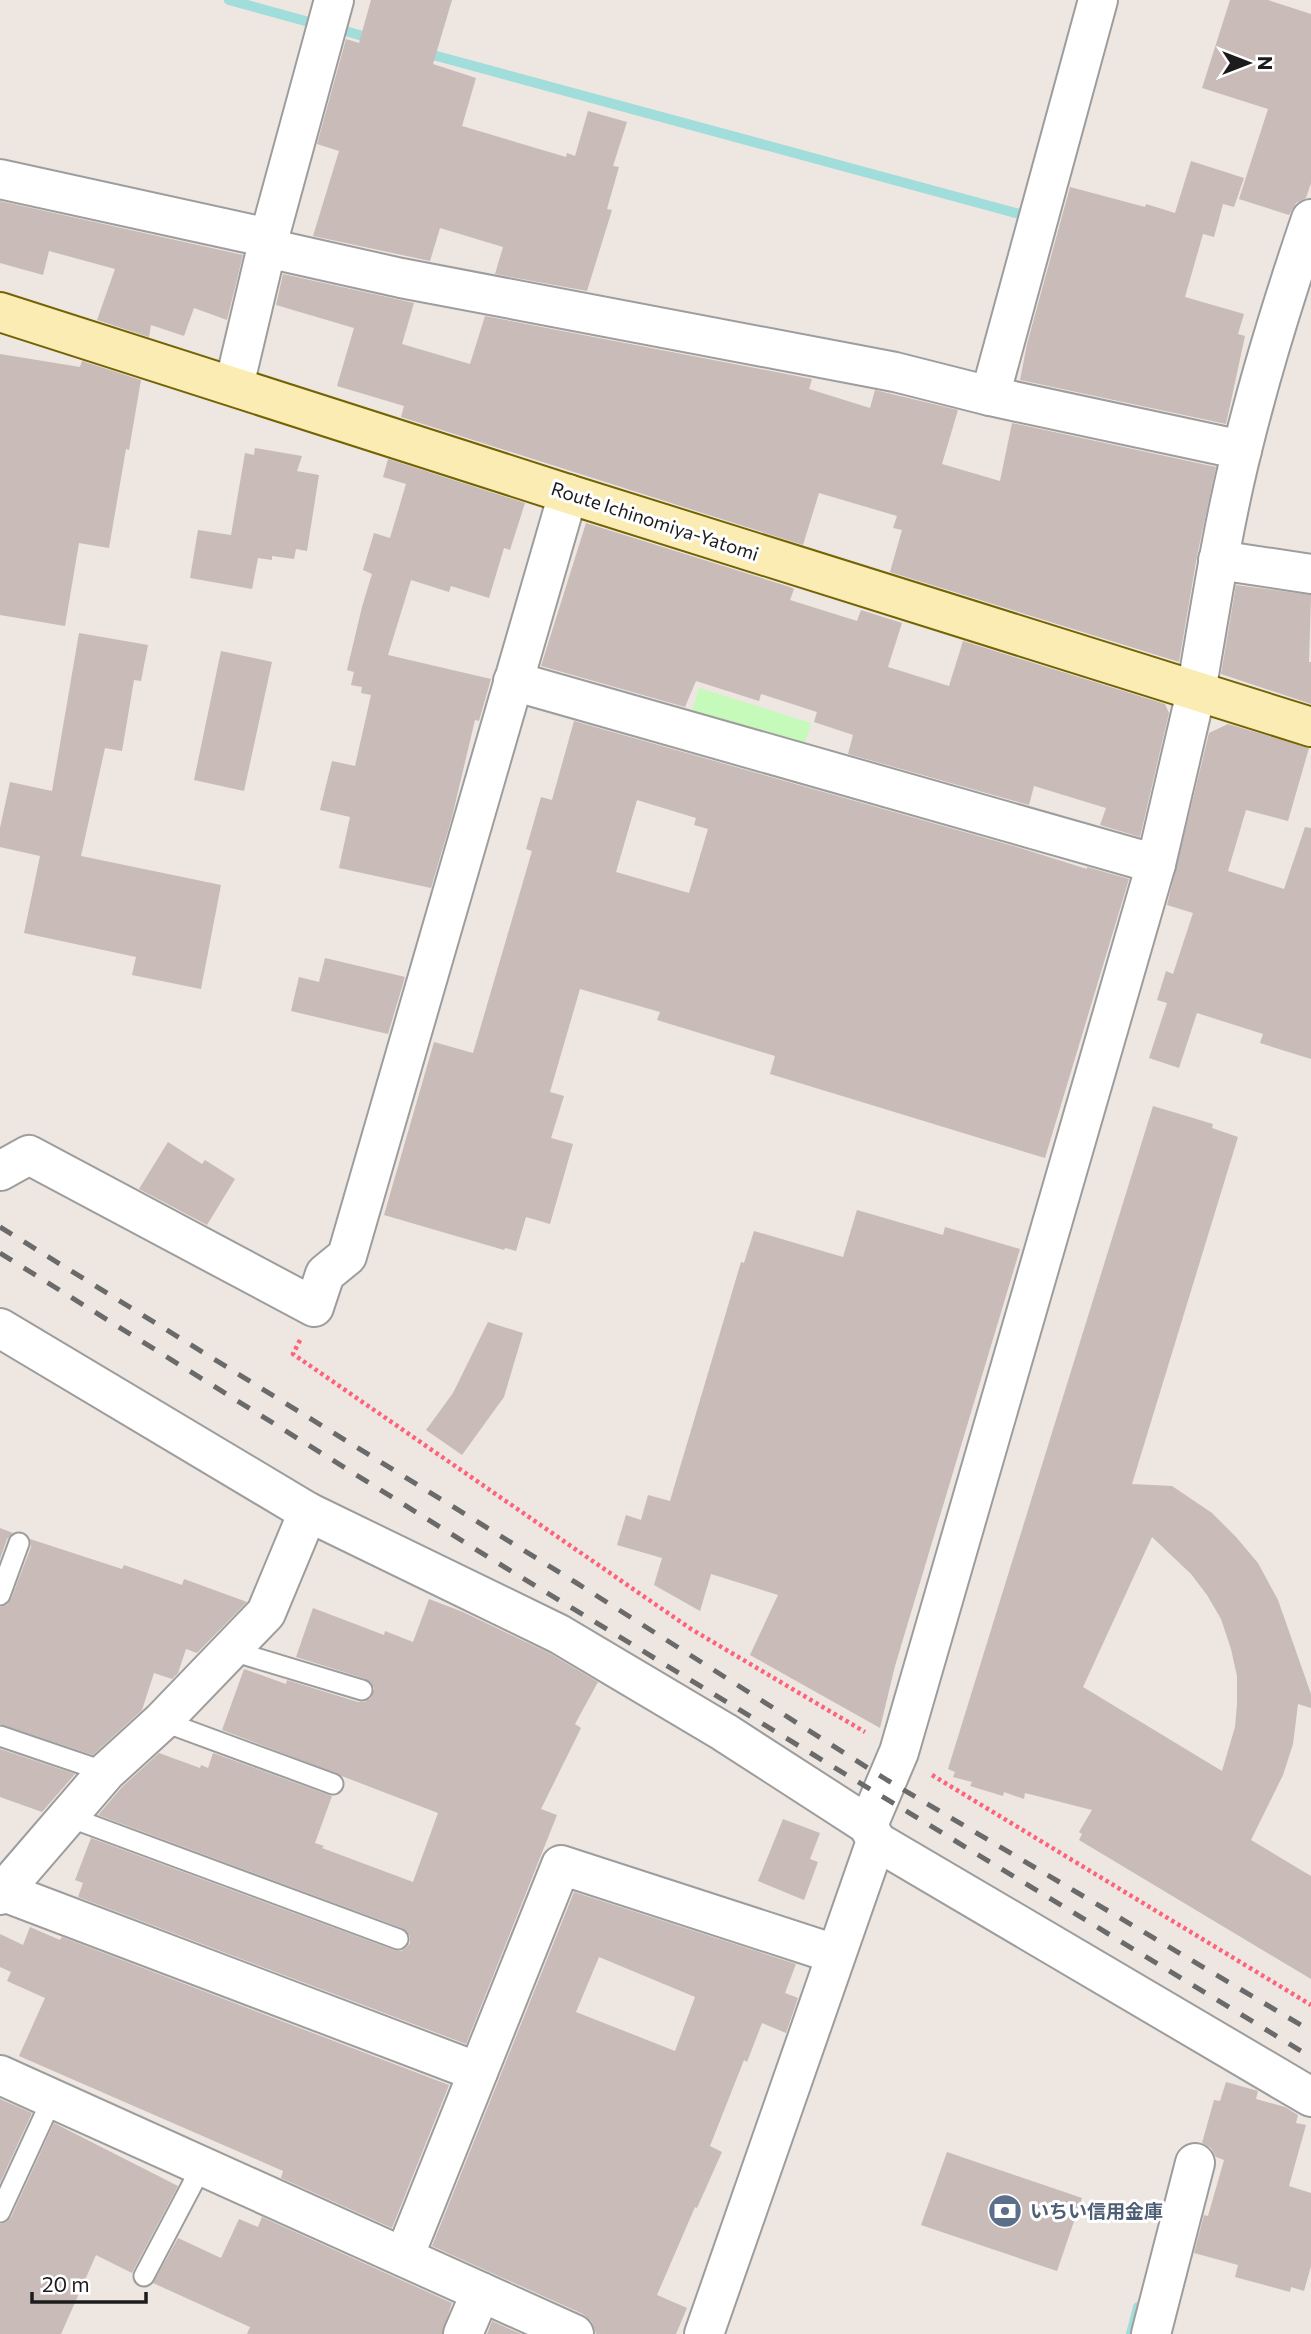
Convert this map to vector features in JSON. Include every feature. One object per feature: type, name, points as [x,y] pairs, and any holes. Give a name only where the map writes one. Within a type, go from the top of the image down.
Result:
[{"type":"main road","name":"Route Ichinomiya-Yatomi","points":[[0,312],[568,494],[1310,726]]},
{"type":"street","points":[[234,386],[268,243],[334,0]]},
{"type":"street","points":[[990,396],[1087,3]]},
{"type":"street","points":[[0,179],[268,243],[401,278],[895,372],[990,396],[1242,450]]},
{"type":"street","points":[[704,2334],[835,1954],[899,1752],[1156,864],[1196,692],[1218,560],[1242,450],[1308,240]]},
{"type":"street","points":[[0,1171],[29,1155],[314,1307],[325,1274],[347,1256],[568,494]]},
{"type":"street","points":[[1218,560],[1311,575]]},
{"type":"street","points":[[513,681],[1156,864]]},
{"type":"street","points":[[0,1328],[308,1512],[559,1634],[724,1732],[872,1833],[1311,2097]]},
{"type":"street","points":[[308,1512],[266,1613],[162,1721],[106,1772],[2,1894],[478,2072]]},
{"type":"street","points":[[404,2257],[561,1865],[835,1954]]},
{"type":"street","points":[[0,2075],[574,2334]]},
{"type":"street","points":[[1151,2334],[1195,2163]]},
{"type":"street","points":[[463,2334],[481,2292]]},
{"type":"lane","points":[[0,1595],[19,1544]]},
{"type":"lane","points":[[229,1650],[362,1690]]},
{"type":"lane","points":[[162,1721],[333,1784]]},
{"type":"lane","points":[[0,1736],[106,1772]]},
{"type":"lane","points":[[69,1816],[398,1940]]},
{"type":"lane","points":[[0,2211],[52,2099]]},
{"type":"lane","points":[[144,2276],[202,2166]]},
{"type":"path","points":[[314,1307],[293,1354],[691,1629],[899,1752],[1311,2005]]},
{"type":"green space","points":[[699,688],[811,723],[801,756],[689,721]]},
{"type":"building","points":[[371,0],[452,0],[433,64],[476,78],[462,126],[566,157],[567,153],[575,156],[588,111],[627,122],[613,166],[619,167],[607,209],[612,210],[587,291],[495,274],[503,247],[440,228],[430,261],[313,236],[339,151],[317,144],[346,39],[359,43]]},
{"type":"building","points":[[1230,0],[1268,0],[1311,14],[1311,183],[1306,198],[1296,203],[1289,215],[1239,199],[1268,109],[1202,88]]},
{"type":"building","points":[[1191,161],[1244,178],[1234,207],[1223,204],[1214,237],[1203,234],[1185,297],[1244,314],[1238,334],[1245,336],[1226,424],[1020,380],[1027,344],[1070,187],[1175,213]]},
{"type":"building","points":[[0,201],[243,255],[227,320],[194,308],[184,336],[151,325],[149,337],[97,320],[115,269],[49,251],[43,275],[0,263]]},
{"type":"building","points":[[283,274],[414,303],[402,344],[470,364],[485,316],[812,379],[809,389],[870,408],[875,390],[958,410],[942,464],[1000,481],[1012,423],[1216,467],[1179,662],[890,572],[902,530],[893,528],[897,516],[819,493],[803,545],[401,417],[404,406],[337,386],[354,328],[276,305]]},
{"type":"building","points":[[0,354],[80,367],[82,361],[141,380],[109,548],[79,543],[65,626],[0,615]]},
{"type":"building","points":[[255,448],[302,456],[297,471],[319,475],[307,551],[296,549],[294,559],[272,556],[272,560],[258,558],[252,589],[190,578],[198,530],[231,535],[245,453],[254,455]]},
{"type":"building","points":[[388,459],[525,503],[510,550],[504,548],[489,598],[451,586],[449,592],[411,580],[388,655],[491,679],[479,721],[475,720],[452,817],[431,888],[339,868],[350,817],[320,810],[332,761],[355,766],[371,695],[361,693],[362,687],[351,685],[354,672],[347,670],[372,574],[363,570],[374,533],[390,538],[406,484],[383,477]]},
{"type":"building","points":[[586,523],[790,587],[794,589],[790,600],[857,621],[861,610],[902,623],[888,667],[949,686],[963,641],[1165,704],[1169,713],[1140,837],[1100,825],[1106,808],[1034,786],[1029,805],[848,754],[853,735],[814,722],[817,712],[761,694],[759,701],[696,681],[685,707],[541,666]]},
{"type":"building","points":[[1236,585],[1311,595],[1311,704],[1221,674]]},
{"type":"building","points":[[79,633],[148,645],[141,681],[134,680],[122,751],[105,748],[81,856],[221,885],[201,989],[132,975],[136,957],[24,933],[40,856],[0,847],[0,828],[10,782],[52,791]]},
{"type":"building","points":[[221,651],[272,662],[244,791],[194,780]]},
{"type":"building","points":[[574,721],[1129,879],[1045,1158],[770,1074],[775,1056],[657,1020],[660,1012],[580,989],[550,1092],[564,1096],[551,1138],[573,1144],[550,1224],[526,1217],[516,1251],[504,1250],[384,1215],[434,1042],[473,1053],[532,851],[526,849],[541,797],[552,800]],"holes":[[[637,800],[696,818],[694,825],[708,829],[689,893],[616,872]]]},
{"type":"building","points":[[1228,724],[1309,748],[1288,821],[1246,810],[1228,871],[1284,889],[1305,827],[1311,828],[1311,1059],[1260,1043],[1263,1034],[1197,1013],[1179,1068],[1149,1058],[1167,1003],[1157,1000],[1166,971],[1173,974],[1193,913],[1167,905],[1209,733]]},
{"type":"building","points":[[325,958],[405,977],[388,1034],[291,1011],[299,977],[319,982]]},
{"type":"building","points":[[1153,1106],[1213,1124],[1212,1128],[1238,1137],[1132,1484],[1172,1486],[1212,1513],[1258,1563],[1278,1600],[1311,1694],[1311,1708],[1298,1704],[1293,1744],[1283,1775],[1251,1840],[1311,1876],[1311,1979],[1079,1840],[1082,1834],[1079,1832],[1092,1810],[1025,1793],[1024,1799],[1004,1792],[1003,1796],[970,1786],[972,1782],[953,1777],[955,1772],[948,1769]],"holes":[[[1152,1537],[1191,1574],[1221,1619],[1237,1676],[1235,1727],[1222,1771],[1083,1687]]]},
{"type":"building","points":[[168,1142],[202,1164],[205,1160],[235,1179],[207,1225],[139,1189]]},
{"type":"building","points":[[857,1210],[943,1235],[945,1227],[1020,1249],[895,1666],[880,1728],[750,1655],[778,1595],[711,1574],[700,1611],[654,1585],[662,1558],[617,1545],[626,1515],[641,1520],[648,1495],[670,1501],[741,1262],[744,1263],[754,1231],[843,1257]]},
{"type":"building","points":[[488,1322],[523,1333],[504,1397],[462,1455],[426,1430],[453,1393]]},
{"type":"building","points":[[0,1528],[13,1533],[7,1539],[0,1559]]},
{"type":"building","points":[[30,1539],[122,1569],[124,1565],[182,1585],[184,1579],[247,1602],[197,1653],[186,1649],[178,1673],[172,1679],[154,1673],[142,1710],[93,1755],[0,1724],[0,1607],[7,1605],[11,1599],[31,1547]]},
{"type":"building","points":[[429,1599],[549,1653],[598,1682],[575,1724],[581,1728],[541,1809],[557,1815],[466,2044],[78,1897],[83,1883],[75,1880],[91,1838],[394,1950],[401,1951],[406,1948],[410,1943],[410,1936],[402,1928],[98,1815],[122,1787],[159,1753],[200,1768],[201,1765],[208,1768],[213,1753],[332,1796],[315,1843],[413,1882],[438,1813],[222,1730],[244,1669],[286,1684],[287,1680],[358,1702],[371,1698],[374,1688],[366,1679],[296,1657],[313,1608],[384,1635],[385,1631],[413,1642]]},
{"type":"building","points":[[0,1749],[75,1774],[42,1812],[0,1797]]},
{"type":"building","points":[[783,1819],[820,1833],[810,1859],[818,1862],[804,1900],[758,1881]]},
{"type":"building","points":[[574,1892],[796,1964],[785,1993],[798,1998],[786,2033],[762,2023],[747,2062],[744,2060],[710,2146],[722,2152],[657,2295],[687,2308],[676,2334],[596,2334],[592,2322],[583,2314],[432,2246]],"holes":[[[599,1957],[695,1997],[675,2051],[576,2012]]]},
{"type":"building","points":[[30,1927],[449,2085],[392,2228],[281,2178],[283,2171],[19,2056],[45,1998],[7,1981],[11,1972],[0,1967],[0,1934],[23,1945]]},
{"type":"building","points":[[1226,2082],[1258,2091],[1256,2099],[1285,2107],[1298,2115],[1296,2123],[1306,2125],[1289,2186],[1311,2193],[1311,2266],[1304,2291],[1291,2287],[1290,2292],[1235,2277],[1238,2265],[1194,2253],[1204,2215],[1208,2216],[1224,2160],[1216,2157],[1211,2148],[1202,2143],[1214,2100],[1220,2101]]},
{"type":"building","points":[[0,2099],[32,2113],[0,2183]]},
{"type":"building","points":[[54,2123],[178,2186],[132,2273],[96,2255],[61,2334],[0,2334],[0,2224],[11,2217]]},
{"type":"building","points":[[947,2152],[1082,2198],[1057,2271],[921,2225]]},
{"type":"building","points":[[262,2217],[452,2303],[442,2334],[247,2334],[250,2327],[153,2283],[178,2238],[221,2258],[239,2219],[258,2227]]},
{"type":"building","points":[[492,2321],[521,2334],[487,2334]]},
{"type":"waterway","points":[[229,0],[309,22]]},
{"type":"waterway","points":[[349,32],[373,39]]},
{"type":"waterway","points":[[422,52],[1027,216]]},
{"type":"waterway","points":[[1131,2334],[1138,2307]]},
{"type":"railway","points":[[0,1227],[575,1582],[887,1780],[1311,2031]]},
{"type":"railway","points":[[0,1253],[493,1560],[1311,2057]]},
{"type":"place","name":"いちい信用金庫","points":[[1005,2211]]}]
